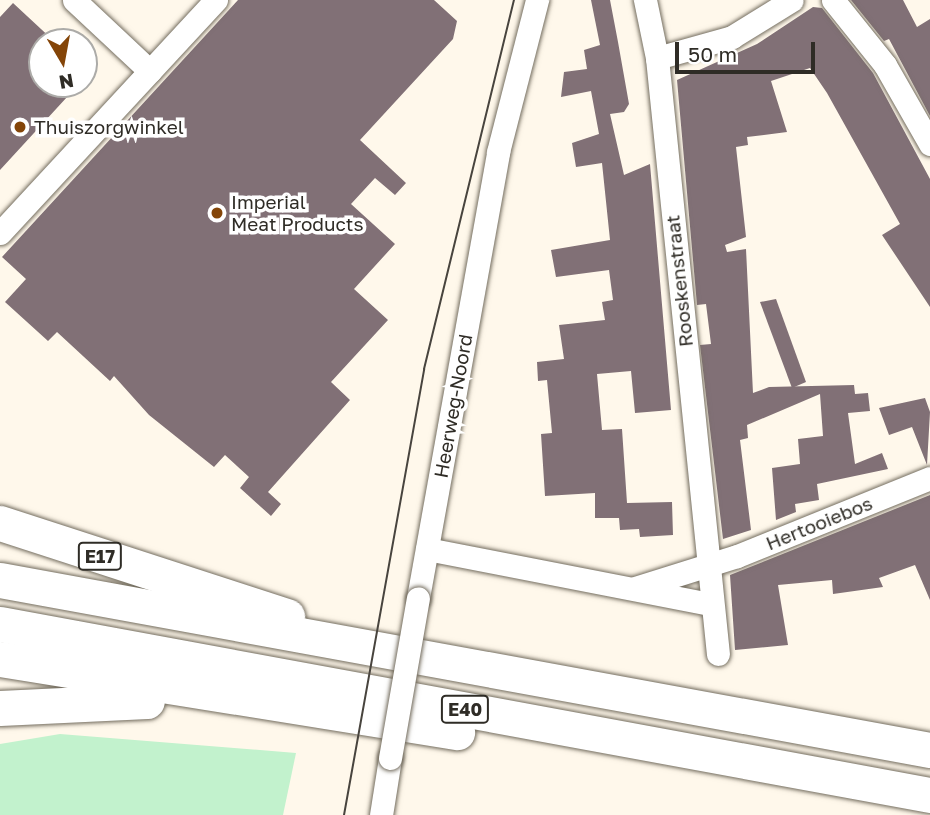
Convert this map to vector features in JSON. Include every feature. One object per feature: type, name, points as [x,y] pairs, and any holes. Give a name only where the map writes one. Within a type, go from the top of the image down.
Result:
[{"type":"highway","name":"E17","points":[[0,523],[386,652]]},
{"type":"highway","name":"E40","points":[[0,580],[930,750]]},
{"type":"highway","name":"E40","points":[[0,624],[930,794]]},
{"type":"highway","points":[[0,659],[426,727],[926,815]]},
{"type":"highway","points":[[0,708],[86,699],[177,702],[426,727]]},
{"type":"street","points":[[74,0],[150,71]]},
{"type":"street","points":[[0,233],[216,0]]},
{"type":"street","name":"Heerweg-Noord","points":[[381,815],[501,141],[537,0]]},
{"type":"street","name":"Rooskenstraat","points":[[645,0],[657,58],[710,604],[718,654]]},
{"type":"street","points":[[657,58],[732,37],[792,0]]},
{"type":"street","points":[[833,0],[885,65],[930,144]]},
{"type":"street","name":"Hertooiebos","points":[[706,563],[930,478]]},
{"type":"street","points":[[427,549],[710,604]]},
{"type":"street","points":[[635,588],[706,563]]},
{"type":"green space","points":[[60,734],[296,753],[283,815],[0,815],[0,744]]},
{"type":"building","points":[[238,0],[434,0],[457,21],[453,39],[360,140],[406,183],[395,195],[375,178],[351,204],[395,244],[354,289],[388,320],[331,382],[350,400],[268,492],[281,504],[271,516],[240,488],[249,477],[225,455],[214,467],[149,415],[114,376],[110,381],[57,332],[48,341],[5,302],[26,279],[2,257]]},
{"type":"building","points":[[591,0],[610,0],[618,42],[629,104],[624,112],[610,114],[624,175],[650,164],[671,410],[635,413],[631,371],[597,374],[602,430],[622,429],[627,503],[672,502],[673,535],[640,537],[639,529],[620,530],[619,518],[595,518],[595,493],[545,496],[541,434],[552,433],[547,380],[538,381],[537,362],[564,359],[559,325],[605,320],[602,302],[613,300],[609,270],[556,277],[551,250],[610,240],[602,163],[576,167],[572,143],[599,134],[591,91],[561,97],[564,72],[587,69],[584,50],[600,45]]},
{"type":"building","points":[[851,0],[903,0],[917,27],[930,19],[930,116],[889,39],[884,41]]},
{"type":"building","name":"Thuiszorgwinkel","points":[[13,3],[40,28],[28,28],[28,98],[66,98],[0,170],[0,17]]},
{"type":"building","points":[[813,7],[822,8],[873,73],[930,179],[930,307],[882,235],[900,224],[827,93],[810,68],[771,81],[787,132],[747,137],[748,145],[736,147],[746,237],[725,245],[727,252],[746,249],[753,393],[769,387],[854,385],[855,394],[868,393],[870,411],[848,413],[855,464],[882,453],[888,469],[817,484],[819,500],[795,504],[796,512],[776,520],[772,468],[800,464],[798,439],[823,436],[820,394],[747,425],[748,438],[740,440],[751,530],[723,539],[700,345],[711,344],[706,304],[697,305],[677,80],[757,44]]},
{"type":"building","points":[[776,299],[806,382],[792,388],[760,302]]},
{"type":"building","points":[[925,398],[930,412],[927,465],[912,427],[889,435],[879,408]]},
{"type":"building","points":[[930,495],[930,600],[915,565],[879,578],[883,587],[833,594],[832,580],[778,585],[788,645],[735,650],[730,575]]},
{"type":"tram line","points":[[344,815],[424,369],[514,0]]},
{"type":"place","name":"Thuiszorgwinkel","points":[[20,127]]},
{"type":"place","name":"Imperial Meat Products","points":[[217,213]]}]
